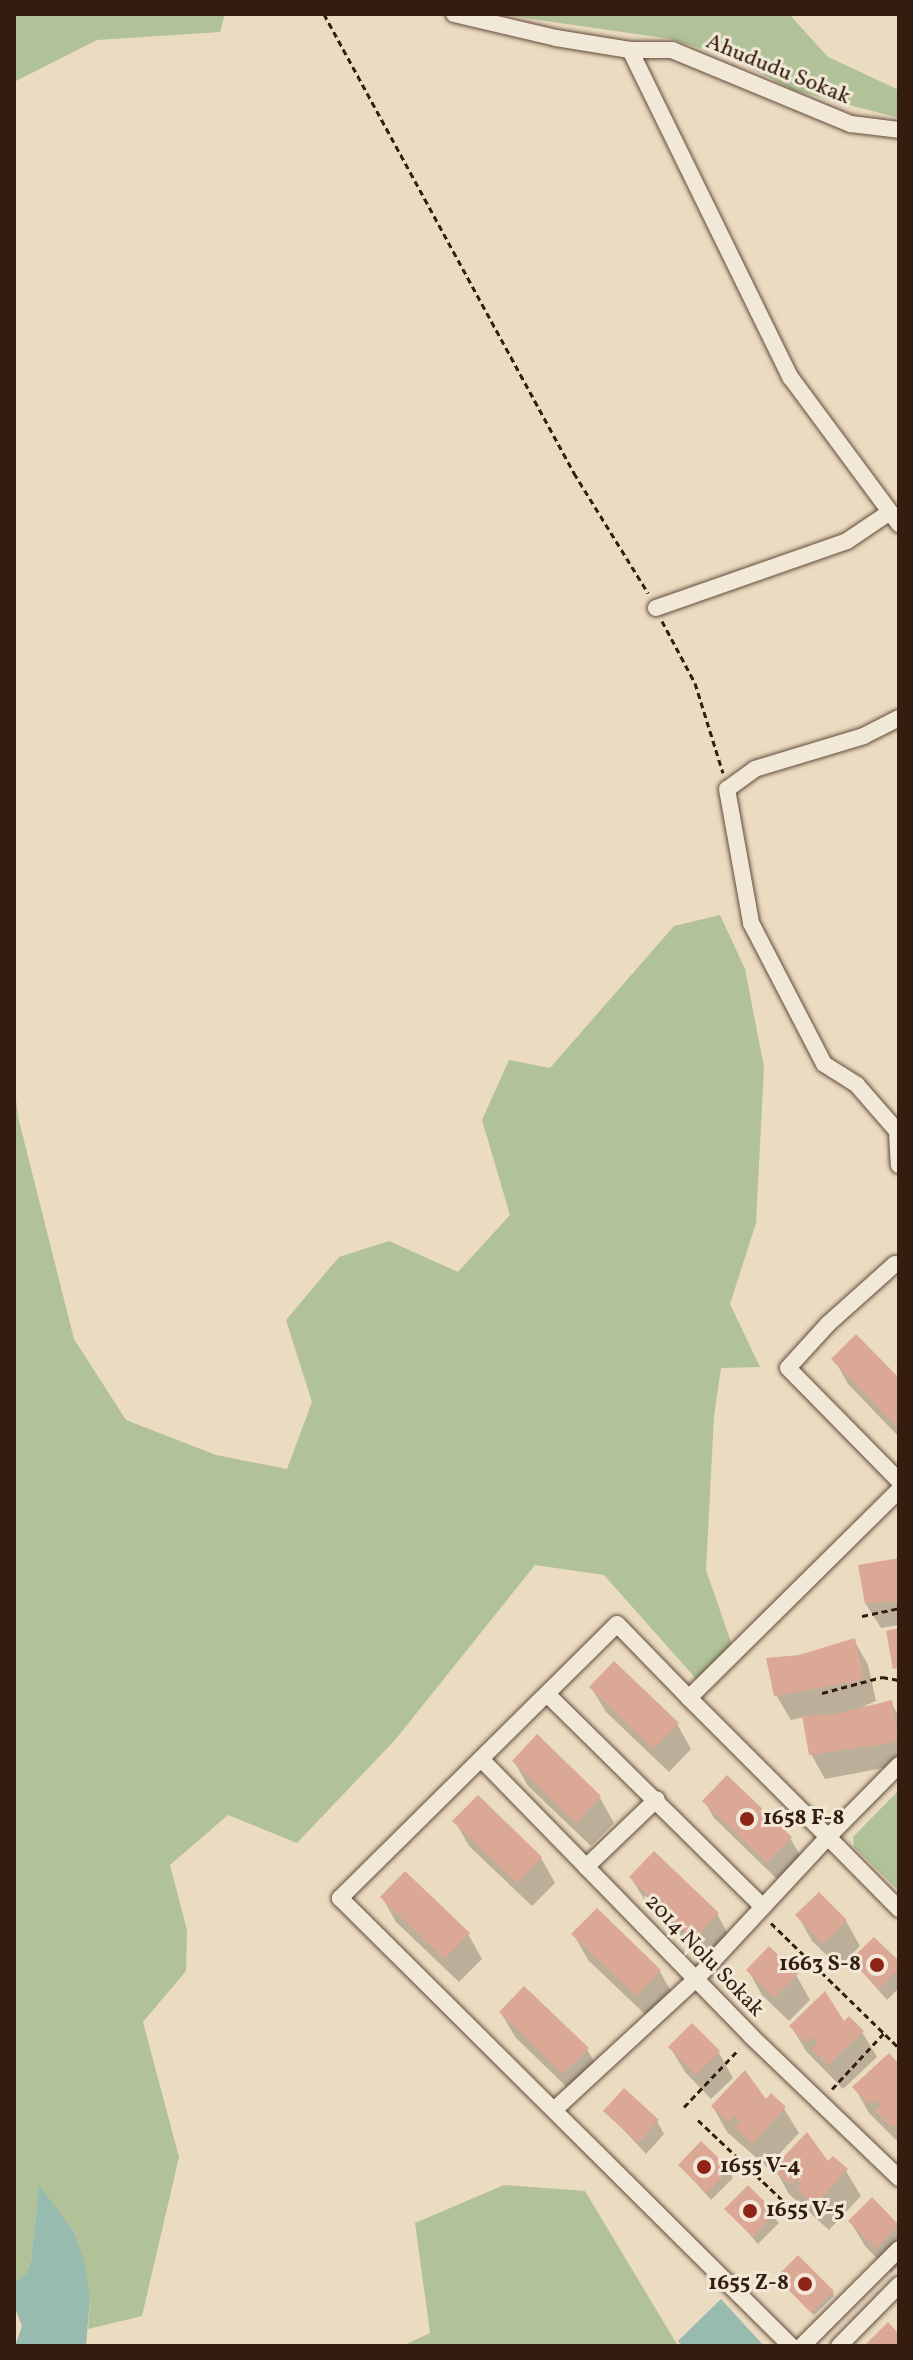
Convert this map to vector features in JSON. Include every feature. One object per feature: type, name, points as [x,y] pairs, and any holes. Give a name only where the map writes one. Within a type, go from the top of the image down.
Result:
[{"type":"street","name":"Ahududu Sokak","points":[[454,14],[630,50],[672,50],[851,124],[899,130]]},
{"type":"street","points":[[630,50],[791,378],[894,518],[847,541],[656,608]]},
{"type":"street","points":[[899,718],[864,736],[755,769],[727,789],[751,923],[824,1064],[857,1085],[897,1131],[899,1165]]},
{"type":"street","points":[[898,1265],[828,1324],[788,1368],[899,1481]]},
{"type":"street","points":[[689,1698],[899,1490]]},
{"type":"street","points":[[791,2346],[340,1898],[483,1761],[617,1624],[899,1909]]},
{"type":"street","points":[[547,1694],[657,1799],[759,1907]]},
{"type":"street","name":"2014 Nolu Sokak","points":[[483,1761],[751,2036],[899,2178]]},
{"type":"street","points":[[554,2110],[696,1979],[759,1907],[899,1765]]},
{"type":"street","points":[[586,1867],[657,1799]]},
{"type":"street","points":[[802,2346],[899,2249]]},
{"type":"street","points":[[839,2346],[899,2285]]},
{"type":"path","points":[[324,14],[574,473],[656,608],[695,683],[727,789]]},
{"type":"path","points":[[862,1616],[899,1608]]},
{"type":"path","points":[[822,1693],[882,1677],[899,1680]]},
{"type":"path","points":[[759,1907],[899,2048]]},
{"type":"path","points":[[821,2101],[885,2033]]},
{"type":"path","points":[[684,2107],[751,2036]]},
{"type":"path","points":[[698,2120],[799,2216]]},
{"type":"green space","points":[[14,14],[225,14],[220,32],[97,40],[14,82]]},
{"type":"green space","points":[[789,14],[828,57],[899,90],[899,118],[793,90],[731,58],[671,39],[505,15]]},
{"type":"green space","points":[[720,915],[745,969],[764,1067],[756,1223],[730,1304],[760,1367],[721,1368],[714,1416],[706,1570],[732,1645],[698,1681],[604,1575],[535,1565],[395,1740],[297,1843],[228,1815],[170,1865],[187,1930],[186,1971],[143,2022],[179,2157],[142,2316],[88,2329],[90,2298],[74,2232],[39,2187],[31,2261],[26,2274],[14,2282],[14,1082],[18,1117],[74,1339],[126,1420],[216,1455],[287,1469],[312,1402],[286,1320],[339,1257],[389,1241],[458,1272],[510,1215],[482,1120],[509,1060],[550,1068],[674,926]]},
{"type":"green space","points":[[899,1790],[899,1891],[854,1847],[853,1837]]},
{"type":"green space","points":[[504,2185],[585,2191],[678,2346],[402,2346],[430,2333],[415,2223]]},
{"type":"water","points":[[39,2185],[74,2232],[84,2261],[90,2298],[86,2346],[15,2346],[22,2326],[14,2305],[14,2282],[26,2274],[31,2261]]},
{"type":"water","points":[[721,2299],[764,2346],[682,2346],[678,2341]]},
{"type":"building","points":[[856,1334],[899,1378],[899,1429],[831,1359]]},
{"type":"building","points":[[899,1558],[899,1601],[865,1604],[858,1565]]},
{"type":"building","points":[[899,1628],[899,1668],[893,1669],[886,1631]]},
{"type":"building","points":[[855,1638],[863,1676],[858,1681],[774,1696],[766,1658],[799,1655]]},
{"type":"building","points":[[614,1661],[679,1723],[653,1749],[589,1687]]},
{"type":"building","points":[[892,1700],[898,1738],[893,1743],[809,1755],[802,1716],[836,1714]]},
{"type":"building","points":[[537,1734],[601,1796],[576,1823],[512,1761]]},
{"type":"building","name":"1658 F-8","points":[[727,1775],[792,1837],[767,1863],[702,1801]]},
{"type":"building","points":[[478,1795],[542,1857],[517,1883],[452,1821]]},
{"type":"building","points":[[654,1851],[719,1913],[693,1939],[629,1877]]},
{"type":"building","points":[[405,1871],[470,1933],[444,1959],[380,1897]]},
{"type":"building","points":[[819,1892],[847,1920],[823,1944],[795,1915]]},
{"type":"building","points":[[597,1908],[661,1970],[636,1996],[571,1934]]},
{"type":"building","name":"1663 S-8","points":[[874,1937],[899,1961],[899,1968],[879,1989],[850,1960]]},
{"type":"building","points":[[769,1946],[798,1974],[774,1998],[746,1970]]},
{"type":"building","points":[[524,1986],[589,2048],[563,2074],[499,2012]]},
{"type":"building","points":[[825,1991],[844,2021],[849,2016],[864,2031],[828,2065],[812,2049],[818,2043],[812,2037],[806,2043],[789,2026]]},
{"type":"building","points":[[692,2023],[720,2051],[696,2075],[668,2047]]},
{"type":"building","points":[[889,2053],[899,2064],[899,2124],[891,2127],[875,2111],[881,2105],[875,2099],[869,2105],[852,2087]]},
{"type":"building","points":[[745,2070],[766,2099],[771,2093],[786,2107],[752,2144],[735,2128],[740,2122],[734,2116],[729,2123],[711,2106]]},
{"type":"building","points":[[624,2088],[659,2120],[638,2143],[603,2111]]},
{"type":"building","points":[[807,2132],[828,2161],[833,2156],[848,2169],[814,2206],[797,2190],[802,2184],[796,2179],[790,2185],[772,2169]]},
{"type":"building","name":"1655 V-4","points":[[701,2141],[730,2169],[706,2193],[678,2165]]},
{"type":"building","name":"1655 V-5","points":[[748,2185],[776,2213],[753,2237],[724,2209]]},
{"type":"building","points":[[872,2197],[899,2225],[876,2249],[848,2221]]},
{"type":"building","name":"1655 Z-8","points":[[798,2255],[834,2291],[811,2313],[776,2277]]},
{"type":"building","points":[[888,2322],[899,2334],[899,2346],[864,2346]]},
{"type":"place","name":"1658 F-8","points":[[747,1819]]},
{"type":"place","name":"1663 S-8","points":[[877,1965]]},
{"type":"place","name":"1655 V-4","points":[[704,2167]]},
{"type":"place","name":"1655 V-5","points":[[750,2211]]},
{"type":"place","name":"1655 Z-8","points":[[805,2284]]}]
